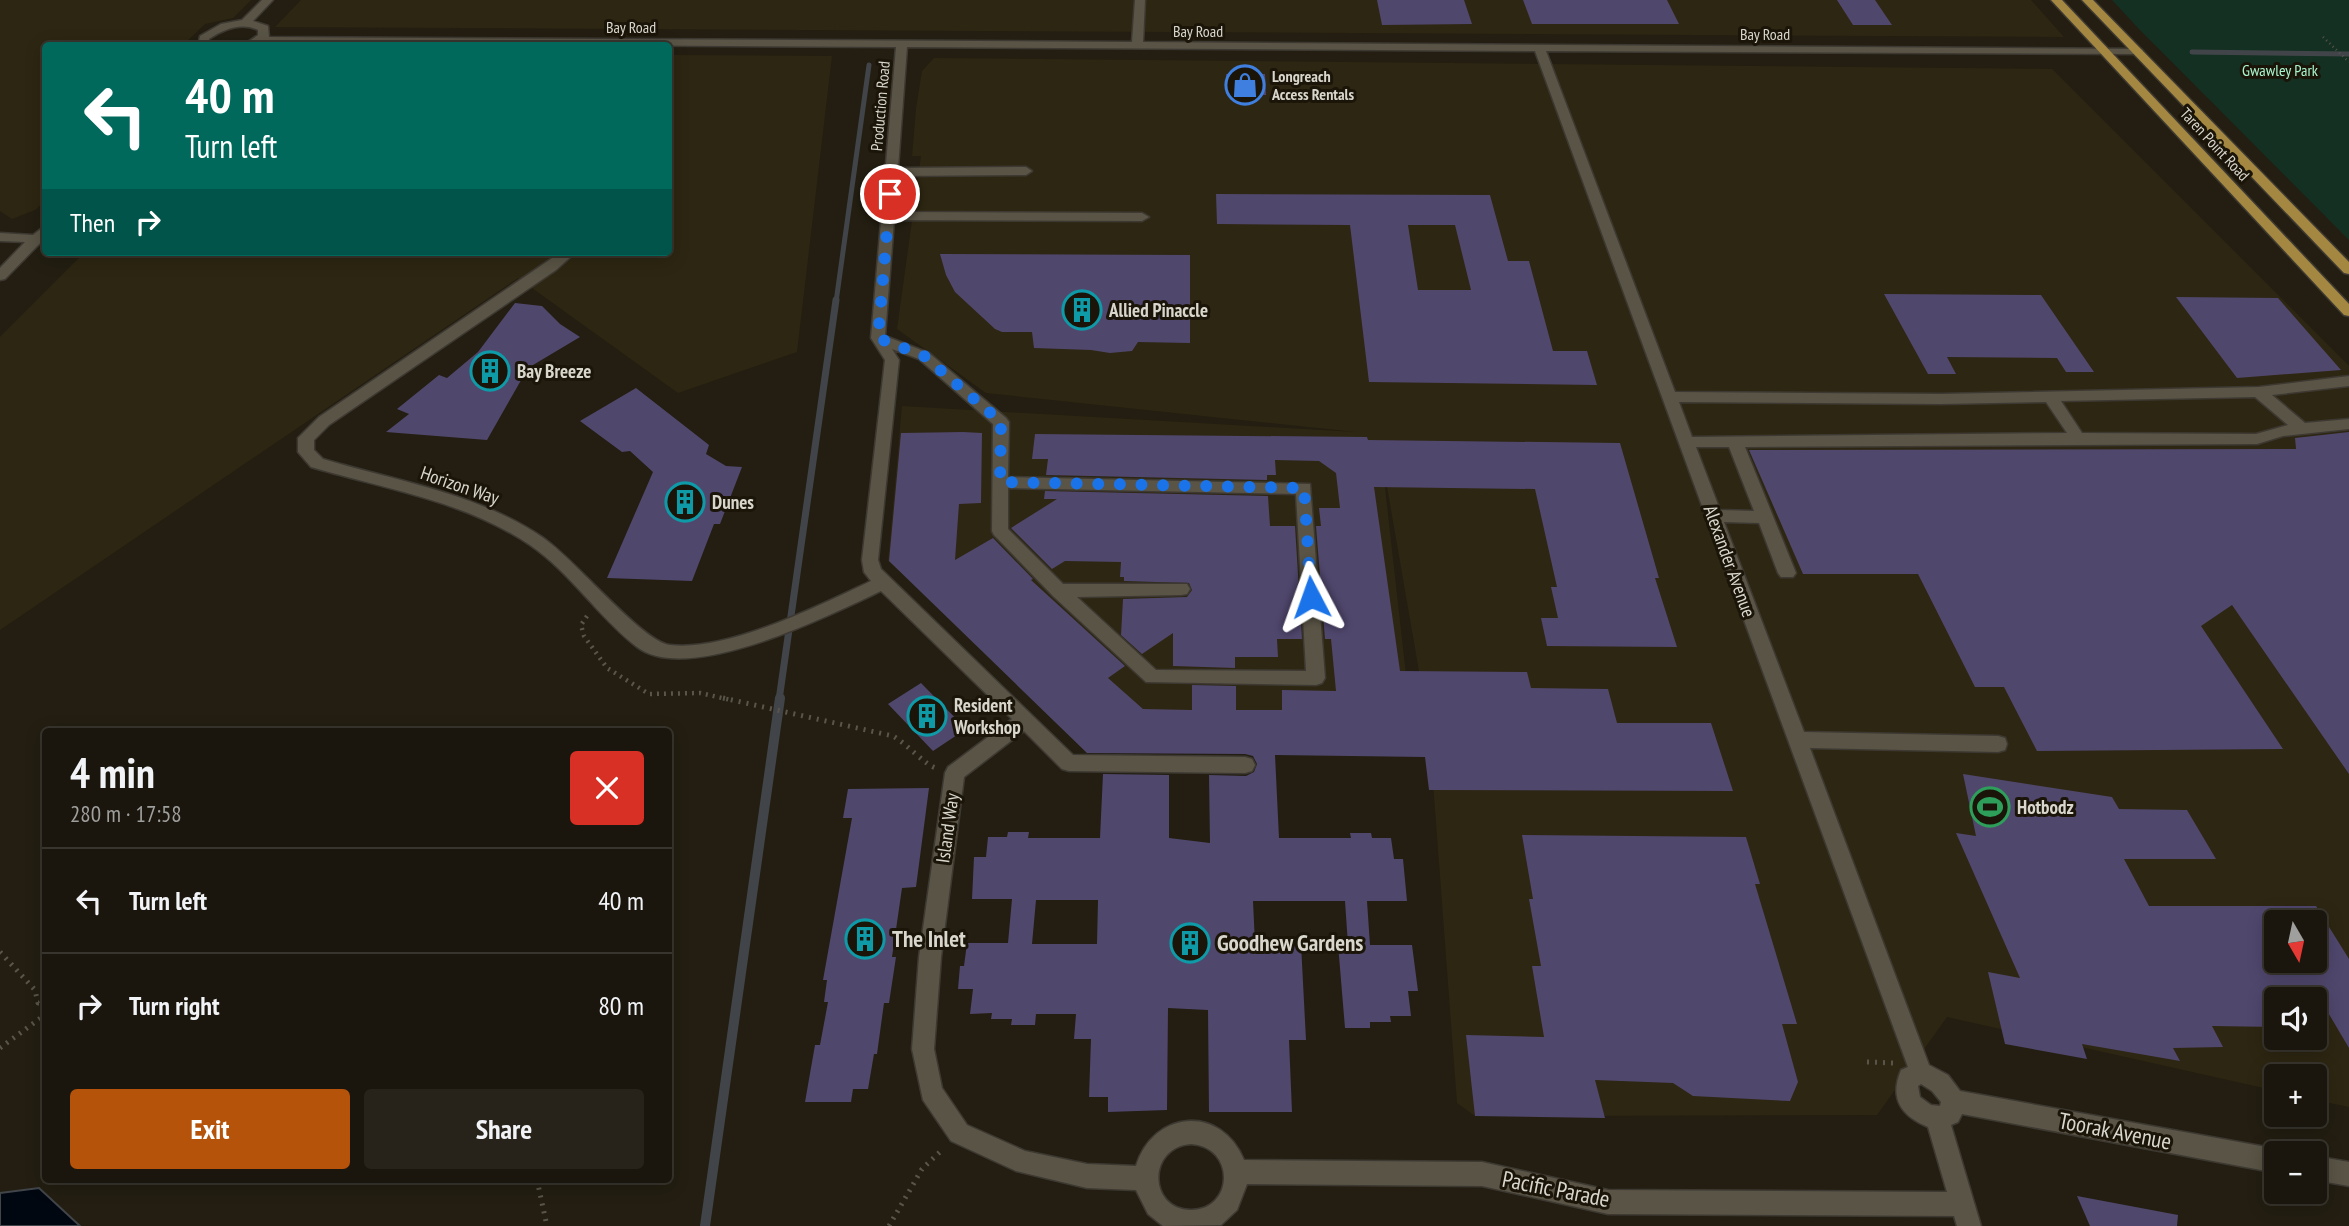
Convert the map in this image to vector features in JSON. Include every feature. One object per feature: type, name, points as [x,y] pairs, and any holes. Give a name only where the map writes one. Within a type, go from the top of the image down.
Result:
[{"type":"main road","name":"Taren Point Road","points":[[2056,0],[2349,312]]},
{"type":"main road","name":"Taren Point Road","points":[[2087,0],[2349,270]]},
{"type":"street","points":[[244,24],[268,0]]},
{"type":"street","points":[[1137,46],[1140,0]]},
{"type":"street","points":[[204,42],[204,38],[211,33],[244,24],[264,28],[265,32],[255,42]]},
{"type":"street","name":"Bay Road","points":[[259,40],[447,42]]},
{"type":"street","name":"Bay Road","points":[[672,44],[2137,51]]},
{"type":"street","name":"Production Road","points":[[878,338],[902,44]]},
{"type":"street","name":"Alexander Avenue","points":[[1540,49],[1921,1073]]},
{"type":"street","points":[[892,172],[1026,171]]},
{"type":"street","points":[[888,216],[1142,217]]},
{"type":"street","points":[[0,237],[41,234]]},
{"type":"street","points":[[0,276],[41,234]]},
{"type":"street","name":"Horizon Way","points":[[564,256],[324,422],[306,438],[306,452],[317,463],[431,495],[496,519],[536,541],[589,587],[651,648],[679,653],[708,651],[811,615],[876,585]]},
{"type":"street","points":[[878,338],[924,356],[1001,422],[1000,482],[1000,531],[1059,591],[1152,677],[1317,678],[1304,488],[1000,482]]},
{"type":"street","points":[[878,338],[892,360],[870,561],[876,585],[1069,763],[1245,765]]},
{"type":"street","points":[[1669,397],[1941,399],[2259,391],[2349,381]]},
{"type":"street","points":[[2259,391],[2301,428]]},
{"type":"street","points":[[2049,395],[2078,438]]},
{"type":"street","points":[[1686,442],[2257,439],[2282,430],[2349,424]]},
{"type":"street","points":[[1735,442],[1787,573]]},
{"type":"street","points":[[1714,516],[1764,517]]},
{"type":"street","points":[[1059,591],[1181,589]]},
{"type":"street","name":"Island Way","points":[[959,1133],[932,1092],[923,1049],[930,957],[955,773],[1024,721]]},
{"type":"street","points":[[1797,740],[1998,744]]},
{"type":"street","points":[[1921,1073],[1935,1077],[1947,1087],[1953,1101],[1950,1114],[1937,1119],[1922,1114],[1909,1102],[1905,1089],[1909,1077],[1921,1073]]},
{"type":"street","name":"Toorak Avenue","points":[[1953,1101],[2264,1159]]},
{"type":"street","points":[[1937,1119],[1965,1215]]},
{"type":"street","points":[[1188,1131],[1205,1133],[1220,1142],[1230,1155],[1235,1172],[1230,1199],[1211,1218],[1199,1224],[1170,1217],[1158,1207],[1150,1194],[1147,1179],[1149,1161],[1158,1146],[1171,1135],[1188,1131]]},
{"type":"street","points":[[959,1133],[1024,1163],[1087,1176],[1147,1179]]},
{"type":"street","points":[[2327,1170],[2349,1174]]},
{"type":"street","name":"Pacific Parade","points":[[1235,1172],[1482,1174],[1608,1202],[1965,1215]]},
{"type":"path","points":[[2323,37],[2349,62]]},
{"type":"path","points":[[593,611],[581,625],[584,636],[607,668],[649,694],[700,693],[893,736],[910,746],[929,766],[955,773]]},
{"type":"path","points":[[0,951],[35,990],[38,1003],[42,1003]]},
{"type":"path","points":[[0,1048],[42,1017]]},
{"type":"path","points":[[889,1226],[922,1169],[959,1133]]},
{"type":"path","points":[[538,1183],[547,1226]]},
{"type":"shaded area","points":[[0,0],[251,0],[233,18],[205,24],[186,42],[42,42],[42,204],[35,210],[12,219],[0,211]]},
{"type":"shaded area","points":[[301,0],[2031,0],[2064,37],[275,27]]},
{"type":"shaded area","points":[[672,55],[832,56],[797,352],[678,393],[518,278],[0,630],[0,337],[81,256],[672,256]]},
{"type":"shaded area","points":[[934,58],[2052,69],[2349,366],[2349,1107],[2327,1102],[2327,1064],[2264,1064],[2264,1088],[1947,1017],[1877,1115],[1475,1116],[1457,1103],[1429,729],[1381,452],[1414,746],[1096,743],[888,561],[902,406],[1356,432],[986,393],[897,329],[921,156],[912,156],[922,71]]},
{"type":"shaded area","points":[[39,1188],[80,1226],[0,1226],[0,1193]]},
{"type":"green space","name":"Gwawley Park","points":[[2112,0],[2349,0],[2349,240],[2139,29]]},
{"type":"building","points":[[1377,0],[1464,0],[1472,24],[1382,25]]},
{"type":"building","points":[[1523,0],[1667,0],[1679,24],[1532,24]]},
{"type":"building","points":[[1837,0],[1875,0],[1892,25],[1853,25]]},
{"type":"building","points":[[1226,74],[1265,74],[1266,95],[1227,95]]},
{"type":"building","points":[[1216,194],[1490,195],[1508,261],[1529,261],[1553,351],[1587,351],[1597,385],[1369,382],[1350,225],[1217,224]],"holes":[[[1408,225],[1455,225],[1471,290],[1418,290]]]},
{"type":"building","name":"Allied Pinaccle","points":[[940,254],[1190,255],[1190,343],[1138,342],[1132,351],[1110,353],[1034,348],[1032,332],[1002,332],[995,329],[955,292],[946,275]]},
{"type":"building","points":[[1884,294],[2041,295],[2094,372],[2066,372],[2057,358],[1947,357],[1956,374],[1928,374]]},
{"type":"building","points":[[2176,297],[2278,298],[2341,370],[2237,378]]},
{"type":"building","name":"Bay Breeze","points":[[515,303],[542,306],[560,324],[580,337],[528,368],[487,440],[386,432],[409,414],[397,409],[439,375],[447,378],[478,352]]},
{"type":"building","name":"Dunes","points":[[636,388],[709,445],[706,454],[726,466],[742,467],[720,524],[714,524],[692,581],[607,578],[653,472],[630,451],[622,452],[580,421]]},
{"type":"building","points":[[2349,432],[2349,774],[2232,605],[2201,626],[2283,749],[2037,751],[2004,687],[1975,687],[1918,574],[1803,574],[1749,450],[2296,449],[2295,438]]},
{"type":"building","points":[[901,433],[982,433],[981,503],[959,504],[955,560],[993,538],[1033,579],[1031,580],[1125,666],[1108,678],[1143,709],[1192,710],[1192,685],[1236,686],[1236,710],[1282,710],[1282,690],[1336,691],[1331,639],[1325,639],[1316,526],[1321,526],[1319,508],[1340,508],[1336,473],[1319,461],[1275,460],[1276,475],[1267,475],[1267,480],[1046,475],[1048,459],[1032,459],[1035,434],[1367,437],[1368,440],[1620,443],[1659,578],[1655,578],[1677,647],[1547,646],[1541,618],[1558,618],[1551,587],[1557,587],[1535,489],[1374,487],[1400,671],[1527,672],[1531,688],[1608,689],[1617,723],[1711,723],[1733,791],[1429,790],[1425,757],[1275,755],[1279,838],[1351,838],[1350,833],[1371,833],[1372,838],[1391,838],[1394,859],[1403,859],[1407,901],[1367,901],[1370,945],[1412,945],[1418,991],[1408,991],[1411,1016],[1390,1016],[1391,1022],[1370,1022],[1370,1028],[1345,1028],[1338,944],[1348,945],[1345,901],[1253,901],[1255,944],[1301,944],[1306,1040],[1289,1040],[1292,1112],[1209,1112],[1208,1010],[1168,1008],[1167,1110],[1108,1112],[1108,1097],[1089,1097],[1091,1039],[1074,1039],[1076,1014],[1036,1014],[1035,1025],[1011,1025],[1012,1019],[991,1019],[992,1013],[970,1014],[973,989],[958,989],[960,966],[964,966],[967,943],[1008,943],[1012,899],[972,899],[974,857],[986,857],[988,837],[1007,837],[1008,832],[1029,832],[1028,838],[1100,838],[1103,774],[1169,775],[1169,838],[1210,843],[1209,775],[1246,776],[1254,772],[1257,764],[1253,756],[1245,754],[1087,753],[889,561]],"holes":[[[1036,900],[1098,900],[1097,944],[1032,944]]]},
{"type":"building","points":[[1045,491],[1268,496],[1270,526],[1295,526],[1302,639],[1277,639],[1278,657],[1235,657],[1235,668],[1173,666],[1173,633],[1142,654],[1121,635],[1123,599],[1187,597],[1192,590],[1189,583],[1124,581],[1124,577],[1120,577],[1121,562],[1065,561],[1052,569],[1011,528],[1057,499],[1044,499]]},
{"type":"building","name":"Resident Workshop","points":[[921,683],[966,729],[933,751],[888,704]]},
{"type":"building","points":[[1963,774],[2112,797],[2119,809],[2187,810],[2216,859],[2124,859],[2149,906],[2316,906],[2318,910],[2264,910],[2264,973],[2328,973],[2328,925],[2349,959],[2349,1048],[2327,1011],[2327,987],[2264,987],[2264,1027],[2212,1026],[2223,1047],[2173,1048],[2180,1061],[2082,1044],[2087,1059],[2005,1044],[1988,972],[2020,978],[1956,833],[1976,836]]},
{"type":"building","name":"The Inlet","points":[[929,788],[916,887],[902,888],[892,957],[896,957],[889,1003],[884,1003],[877,1054],[874,1054],[868,1089],[853,1089],[851,1102],[805,1102],[815,1045],[820,1045],[828,1002],[824,1002],[827,980],[823,980],[852,818],[843,818],[848,789]]},
{"type":"building","points":[[1522,835],[1746,837],[1760,884],[1755,884],[1797,1024],[1782,1024],[1798,1082],[1790,1101],[1693,1096],[1673,1083],[1595,1080],[1605,1118],[1475,1116],[1466,1035],[1544,1037],[1532,966],[1541,966],[1529,899],[1533,899]]},
{"type":"building","points":[[2077,1196],[2178,1215],[2177,1226],[2090,1226]]},
{"type":"waterway","points":[[2192,52],[2349,54]]},
{"type":"waterway","points":[[836,302],[869,65]]},
{"type":"waterway","points":[[779,700],[836,300]]},
{"type":"waterway","points":[[705,1226],[780,698]]},
{"type":"place","name":"Longreach Access Rentals","points":[[1245,85]]},
{"type":"place","name":"Allied Pinaccle","points":[[1082,310]]},
{"type":"place","name":"Bay Breeze","points":[[490,371]]},
{"type":"place","name":"Dunes","points":[[685,502]]},
{"type":"place","name":"Resident Workshop","points":[[927,716]]},
{"type":"place","name":"Hotbodz","points":[[1990,807]]},
{"type":"place","name":"The Inlet","points":[[865,939]]},
{"type":"place","name":"Goodhew Gardens","points":[[1190,943]]},
{"type":"route","points":[[890,194],[878,338],[924,356],[1001,422],[1000,482],[1304,488],[1311,597]]}]
